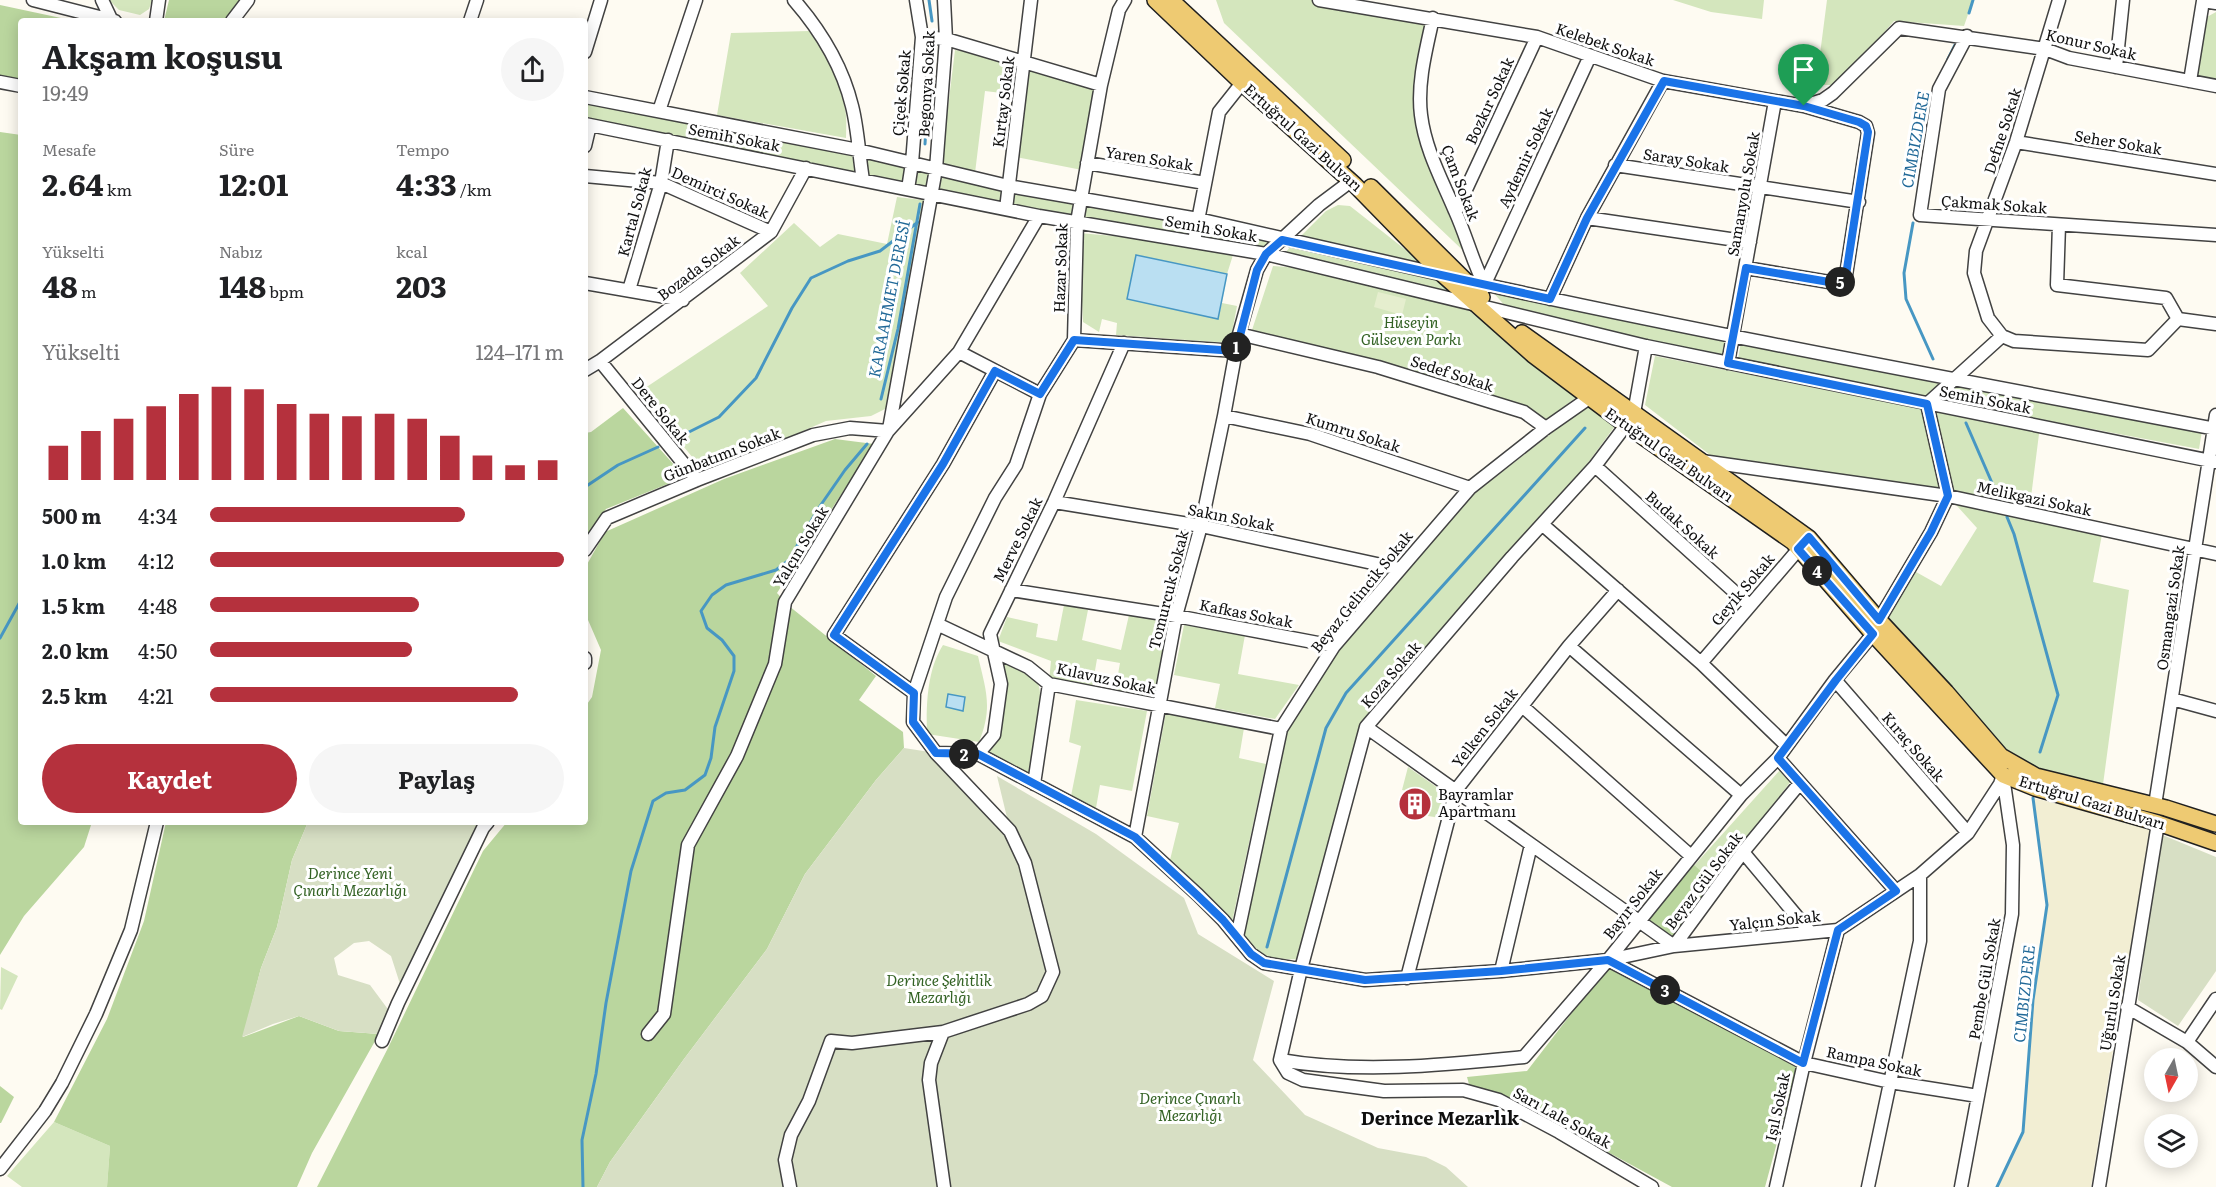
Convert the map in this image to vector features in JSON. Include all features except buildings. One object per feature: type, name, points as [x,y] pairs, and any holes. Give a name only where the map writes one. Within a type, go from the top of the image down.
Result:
[{"type":"main road","name":"Ertuğrul Gazi Bulvarı","points":[[1155,0],[1242,83],[1351,181],[1443,275],[1480,295],[1533,355],[1589,398],[1702,461],[1809,537],[1876,627],[2003,775],[2034,788],[2158,823],[2216,843]]},
{"type":"main road","name":"Ertuğrul Gazi Bulvarı","points":[[1171,0],[1368,184],[1495,310],[1630,419],[1793,542],[1876,627],[1946,692],[2001,756],[2036,776],[2155,805],[2216,824]]},
{"type":"street","points":[[33,0],[102,18]]},
{"type":"street","points":[[102,0],[111,18]]},
{"type":"street","points":[[156,18],[159,0]]},
{"type":"street","points":[[234,18],[248,0]]},
{"type":"street","points":[[471,18],[477,0]]},
{"type":"street","points":[[588,43],[602,0]]},
{"type":"street","points":[[659,111],[696,0]]},
{"type":"street","points":[[795,0],[816,25],[837,62],[853,106],[862,180]]},
{"type":"street","name":"Çiçek Sokak","points":[[916,0],[922,37],[923,171],[920,191]]},
{"type":"street","name":"Begonya Sokak","points":[[923,171],[946,39],[944,0]]},
{"type":"street","name":"Kırtay Sokak","points":[[1006,208],[1031,0]]},
{"type":"street","name":"Hazar Sokak","points":[[1074,340],[1077,222],[1101,85],[1119,10],[1125,0]]},
{"type":"street","name":"Kelebek Sokak","points":[[1319,0],[1537,37],[1664,81],[1804,106],[1859,122],[1866,126],[1868,132],[1859,202]]},
{"type":"street","name":"Defne Sokak","points":[[2002,336],[1988,318],[1974,273],[1976,251],[2016,142],[2059,0]]},
{"type":"street","points":[[2116,67],[2123,0]]},
{"type":"street","points":[[2190,81],[2208,1]]},
{"type":"street","name":"Çam Sokak","points":[[1433,18],[1422,69],[1421,116],[1437,172],[1456,211],[1473,260],[1480,295]]},
{"type":"street","points":[[1804,106],[1823,100],[1833,93],[1899,28],[1963,36]]},
{"type":"street","name":"Konur Sokak","points":[[1963,36],[2045,49],[2069,58],[2216,86]]},
{"type":"street","name":"Çakmak Sokak","points":[[1963,36],[1939,89],[1920,215],[2216,235]]},
{"type":"street","points":[[922,37],[946,39],[1101,85]]},
{"type":"street","name":"Bozkır Sokak","points":[[1456,211],[1537,37]]},
{"type":"street","name":"Aydemir Sokak","points":[[1480,295],[1590,56]]},
{"type":"street","points":[[1550,299],[1587,218],[1664,81]]},
{"type":"street","points":[[0,82],[18,85]]},
{"type":"street","points":[[1194,241],[1219,112],[1242,83]]},
{"type":"street","name":"Semih Sokak","points":[[588,98],[858,150],[923,171],[1198,219],[1464,280]]},
{"type":"street","name":"Samanyolu Sokak","points":[[1728,363],[1775,100]]},
{"type":"street","name":"Semih Sokak","points":[[588,125],[1039,216],[1194,241],[1480,295],[1550,299],[1952,380],[2215,429]]},
{"type":"street","name":"Kartal Sokak","points":[[629,290],[661,183],[668,140]]},
{"type":"street","name":"Seher Sokak","points":[[2016,142],[2216,174]]},
{"type":"street","name":"Yaren Sokak","points":[[1087,164],[1205,183]]},
{"type":"street","name":"Saray Sokak","points":[[1615,165],[1859,202]]},
{"type":"street","name":"Bozada Sokak","points":[[588,368],[683,300],[771,232],[806,168]]},
{"type":"street","points":[[888,430],[920,191],[930,188],[923,171]]},
{"type":"street","name":"Demirci Sokak","points":[[588,176],[661,183],[771,232]]},
{"type":"street","points":[[1266,254],[1320,205],[1351,181]]},
{"type":"street","points":[[1746,268],[1835,283],[1843,281],[1859,202]]},
{"type":"street","name":"Yalçın Sokak","points":[[648,1034],[664,1014],[688,845],[737,756],[775,664],[785,602],[888,430],[959,352],[1039,216]]},
{"type":"street","points":[[1587,218],[1750,242]]},
{"type":"street","points":[[2059,225],[2057,285],[2166,298],[2178,319]]},
{"type":"street","name":"Tomurcuk Sokak","points":[[1135,837],[1176,616],[1201,526],[1239,334],[1257,270],[1266,254]]},
{"type":"street","points":[[588,283],[683,300]]},
{"type":"street","name":"Semih Sokak","points":[[1495,310],[1646,346],[2212,461]]},
{"type":"street","points":[[1948,496],[1927,404],[2002,336],[2014,342],[2148,350],[2178,319]]},
{"type":"street","points":[[2178,319],[2216,324]]},
{"type":"street","name":"Sedef Sokak","points":[[1239,334],[1378,367],[1524,412],[1546,428]]},
{"type":"street","points":[[790,1187],[785,1160],[791,1135],[809,1101],[831,1041],[852,1043],[943,1032],[1028,1004],[1042,996],[1053,972],[1025,862],[1010,831],[936,753],[913,722],[914,693],[946,597],[990,508],[1016,465],[1040,394],[1074,340],[1236,351]]},
{"type":"street","name":"Merve Sokak","points":[[978,754],[994,735],[1001,684],[990,634],[1054,502],[1124,343]]},
{"type":"street","points":[[1630,419],[1646,346]]},
{"type":"street","points":[[959,352],[1040,394]]},
{"type":"street","name":"Dere Sokak","points":[[600,361],[697,480]]},
{"type":"street","points":[[914,693],[834,635],[943,464],[995,371]]},
{"type":"street","name":"Beyaz Gelincik Sokak","points":[[1237,937],[1281,729],[1334,646],[1470,488],[1546,428],[1589,398]]},
{"type":"street","name":"Osmangazi Sokak","points":[[2155,805],[2194,549],[2212,461],[2216,415]]},
{"type":"street","name":"Kumru Sokak","points":[[1224,416],[1310,434],[1470,488]]},
{"type":"street","name":"Koza Sokak","points":[[1280,1060],[1301,969],[1366,728],[1512,557],[1595,466],[1630,419]]},
{"type":"street","name":"Günbatımı Sokak","points":[[588,546],[607,518],[813,435],[850,428],[888,430]]},
{"type":"street","name":"Melikgazi Sokak","points":[[1702,461],[1948,496],[2216,554]]},
{"type":"street","name":"Budak Sokak","points":[[1595,466],[1749,605]]},
{"type":"street","name":"Bayır Sokak","points":[[1280,1060],[1307,1065],[1364,1067],[1458,1063],[1524,1057],[1608,960],[1741,795],[1778,758],[1876,627],[1931,532],[1948,496]]},
{"type":"street","name":"Sakın Sokak","points":[[1054,502],[1201,526],[1400,569]]},
{"type":"street","points":[[1543,525],[1701,663],[1786,745]]},
{"type":"street","name":"Geyik Sokak","points":[[1701,663],[1809,537]]},
{"type":"street","name":"Kafkas Sokak","points":[[1011,590],[1176,616],[1334,646]]},
{"type":"street","name":"Yelken Sokak","points":[[1407,978],[1455,790],[1569,646],[1618,590]]},
{"type":"street","name":"Kılavuz Sokak","points":[[937,624],[1028,668],[1049,684],[1281,729]]},
{"type":"street","points":[[1569,646],[1741,795]]},
{"type":"street","name":"Kıraç Sokak","points":[[1836,680],[1968,833]]},
{"type":"street","points":[[1034,784],[1049,684]]},
{"type":"street","points":[[2172,699],[2216,711]]},
{"type":"street","points":[[1521,706],[1691,856]]},
{"type":"street","points":[[1366,728],[1674,946]]},
{"type":"street","points":[[936,753],[978,754],[1135,837],[1198,896],[1251,954],[1264,963],[1365,980],[1501,971],[1608,960]]},
{"type":"street","points":[[1778,758],[1896,891]]},
{"type":"street","name":"Yalçın Sokak","points":[[1674,946],[1838,930],[1920,875],[1968,833],[2000,784],[2003,775]]},
{"type":"street","name":"Pembe Gül Sokak","points":[[1961,1187],[2012,914],[2013,845],[2003,775]]},
{"type":"street","name":"Beyaz Gül Sokak","points":[[1608,960],[1674,946],[1743,852],[1800,783]]},
{"type":"street","name":"Uğurlu Sokak","points":[[2099,1187],[2158,823]]},
{"type":"street","points":[[0,1169],[45,1110],[62,1083],[96,1014],[131,930],[156,825]]},
{"type":"street","points":[[382,1041],[398,1003],[486,825]]},
{"type":"street","points":[[1501,971],[1531,845]]},
{"type":"street","points":[[1743,852],[1810,932]]},
{"type":"street","points":[[1868,1187],[1920,941],[1920,875]]},
{"type":"street","name":"Işıl Sokak","points":[[1776,1187],[1803,1063],[1838,930]]},
{"type":"street","name":"Rampa Sokak","points":[[1608,960],[1803,1063],[1890,1082],[1978,1096]]},
{"type":"street","points":[[2187,1042],[2216,999]]},
{"type":"street","points":[[2127,1007],[2187,1042],[2216,1067]]},
{"type":"street","points":[[943,1032],[931,1063],[928,1080],[944,1187]]},
{"type":"street","name":"Sarı Lale Sokak","points":[[1280,1060],[1288,1073],[1303,1080],[1384,1091],[1463,1090],[1499,1100],[1559,1132],[1652,1187]]},
{"type":"shaded area","points":[[2033,798],[2154,826],[2117,1025],[2091,1187],[1997,1187],[2023,1132],[2033,1000],[2047,905]]},
{"type":"green space","points":[[109,0],[152,0],[149,9],[140,15],[119,10]]},
{"type":"green space","points":[[169,0],[241,0],[226,18],[165,18]]},
{"type":"green space","points":[[1216,0],[1319,0],[1433,18],[1421,116],[1473,260],[1224,23]]},
{"type":"green space","points":[[1673,0],[1764,0],[1762,19],[1711,12]]},
{"type":"green space","points":[[1827,0],[1973,0],[1964,26],[1894,21],[1868,51],[1833,85],[1816,85]]},
{"type":"green space","points":[[0,5],[61,18],[18,18],[18,79],[0,76]]},
{"type":"green space","points":[[2216,12],[2216,81],[2196,78],[2205,18]]},
{"type":"green space","points":[[809,31],[821,48],[840,89],[846,112],[846,138],[717,115],[731,33]]},
{"type":"green space","points":[[955,50],[1015,61],[1010,94],[985,91],[975,173],[941,165]]},
{"type":"green space","points":[[1785,55],[1819,60],[1816,81],[1782,77]]},
{"type":"green space","points":[[1028,67],[1098,87],[1082,170],[1016,157]]},
{"type":"green space","points":[[588,103],[852,155],[855,173],[588,119]]},
{"type":"green space","points":[[0,132],[18,135],[18,825],[91,825],[84,847],[24,916],[0,955]]},
{"type":"green space","points":[[866,157],[906,166],[905,183],[866,175]]},
{"type":"green space","points":[[916,168],[930,170],[929,188],[914,187]]},
{"type":"green space","points":[[939,175],[1004,188],[1002,203],[936,190]]},
{"type":"green space","points":[[1012,190],[1076,202],[1073,218],[1010,206]]},
{"type":"green space","points":[[897,197],[931,201],[893,405],[871,416],[826,421],[702,469],[639,392],[768,306],[740,273],[794,223],[820,247],[838,234],[887,244]]},
{"type":"green space","points":[[1083,202],[1190,222],[1187,237],[1081,219]]},
{"type":"green space","points":[[1338,205],[1350,206],[1430,269],[1300,237],[1326,211]]},
{"type":"green space","points":[[1203,225],[1275,241],[1265,252],[1199,239]]},
{"type":"green space","points":[[1079,233],[1137,238],[1233,255],[1227,274],[1137,255],[1218,319],[1222,303],[1237,306],[1230,343],[1116,335],[1117,323],[1102,319],[1099,332],[1083,322]]},
{"type":"green space","points":[[1293,244],[1438,277],[1454,295],[1282,256]]},
{"type":"green space","name":"Hüseyin Gülseven Parkı","points":[[1273,266],[1314,269],[1459,303],[1578,396],[1543,422],[1528,409],[1441,379],[1252,330]]},
{"type":"green space","points":[[1491,290],[1725,339],[1722,356],[1507,308]]},
{"type":"green space","points":[[1378,292],[1406,299],[1402,315],[1374,307]]},
{"type":"green space","points":[[1741,342],[1942,382],[1925,397],[1738,359]]},
{"type":"green space","points":[[1655,356],[1922,409],[1940,491],[1714,458],[1645,405]]},
{"type":"green space","points":[[1954,384],[2202,431],[2199,449],[1937,400]]},
{"type":"green space","points":[[1589,404],[1615,426],[1571,486],[1370,712],[1359,732],[1301,959],[1266,956],[1241,933],[1287,730],[1340,649],[1475,493]]},
{"type":"green space","points":[[1927,404],[2040,426],[2029,513],[2103,529],[2093,582],[2129,590],[2102,792],[2001,756],[1879,620],[1909,568],[1941,586],[1977,528],[1948,496]]},
{"type":"green space","points":[[623,408],[685,477],[606,509],[588,535],[588,432]]},
{"type":"green space","points":[[835,439],[874,444],[777,593],[789,606],[876,676],[859,700],[903,732],[904,748],[876,780],[805,874],[767,949],[610,1162],[597,1187],[317,1187],[387,1050],[483,851],[505,825],[588,825],[588,703],[592,697],[601,650],[588,620],[588,563],[605,532],[724,479]]},
{"type":"green space","points":[[1064,605],[1088,610],[1082,640],[1121,650],[1129,615],[1170,621],[1154,699],[1115,691],[1120,663],[1097,659],[1092,688],[1049,681],[1051,661],[998,641],[1007,617],[1038,624],[1036,637],[1057,641]]},
{"type":"green space","points":[[1184,625],[1245,635],[1238,674],[1299,685],[1275,719],[1215,708],[1220,684],[1174,675]]},
{"type":"green space","points":[[943,645],[978,656],[987,699],[986,719],[979,742],[927,734],[927,700],[931,676]]},
{"type":"green space","points":[[998,657],[1027,671],[1035,678],[1039,686],[1040,711],[1028,776],[987,753],[1000,736],[1006,683]]},
{"type":"green space","points":[[1076,700],[1147,711],[1132,791],[1100,785],[1096,808],[1071,796],[1081,746],[1069,742]]},
{"type":"green space","points":[[1166,712],[1244,728],[1239,758],[1266,764],[1232,922],[1170,860],[1179,823],[1147,816]]},
{"type":"green space","name":"Derince Şehitlik Mezarlığı","points":[[904,748],[936,753],[1010,830],[997,776],[1096,834],[1184,898],[1198,934],[1274,981],[1253,1060],[1305,1115],[1378,1148],[1426,1157],[1446,1167],[1468,1187],[597,1187],[610,1162],[767,949],[805,874],[876,780]]},
{"type":"green space","points":[[1408,767],[1445,793],[1440,818],[1428,816],[1432,796],[1402,790]]},
{"type":"green space","points":[[1780,770],[1791,781],[1673,938],[1647,918]]},
{"type":"green space","points":[[165,825],[307,825],[292,860],[277,927],[261,968],[243,1037],[299,1016],[339,1031],[379,1034],[312,1153],[297,1187],[107,1187],[110,1146],[54,1122],[107,1019],[144,921]]},
{"type":"green space","name":"Derince Yeni Çınarlı Mezarlığı","points":[[307,825],[478,825],[400,984],[391,956],[369,941],[354,943],[334,958],[338,975],[370,985],[390,1012],[379,1034],[339,1031],[299,1016],[242,1037],[261,968],[277,927],[292,860]]},
{"type":"green space","points":[[2160,834],[2216,857],[2216,971],[2178,1026],[2138,1000]]},
{"type":"green space","points":[[1694,865],[1714,883],[1673,938],[1647,918]]},
{"type":"green space","points":[[1608,966],[1798,1065],[1765,1187],[1672,1187],[1501,1094],[1470,1088],[1467,1077],[1527,1071]]},
{"type":"green space","points":[[1,967],[18,976],[2,1010],[0,1009]]},
{"type":"green space","points":[[0,1086],[14,1097],[1,1123],[0,1123]]},
{"type":"green space","points":[[54,1122],[110,1146],[107,1187],[22,1187],[7,1176]]},
{"type":"water","points":[[1136,255],[1227,274],[1218,319],[1127,299]]},
{"type":"water","points":[[948,694],[965,697],[963,711],[946,707]]},
{"type":"waterway","name":"KARAAHMET DERESİ","points":[[929,0],[932,21]]},
{"type":"waterway","name":"CIMBIZDERE","points":[[1969,13],[1973,0]]},
{"type":"waterway","name":"KARAAHMET DERESİ","points":[[925,144],[931,44]]},
{"type":"waterway","name":"CIMBIZDERE","points":[[1948,59],[1955,45]]},
{"type":"waterway","name":"KARAAHMET DERESİ","points":[[881,399],[898,329],[920,204]]},
{"type":"waterway","points":[[677,438],[719,417],[756,378],[792,308],[811,278],[848,261],[880,251],[918,222]]},
{"type":"waterway","name":"CIMBIZDERE","points":[[1913,223],[1904,273],[1906,299],[1933,359]]},
{"type":"waterway","name":"CIMBIZDERE","points":[[1966,423],[1999,499]]},
{"type":"waterway","points":[[1267,947],[1326,728],[1346,693],[1585,428]]},
{"type":"waterway","name":"KARAAHMET DERESİ","points":[[583,1187],[582,1140],[596,1074],[606,1003],[631,871],[653,801],[666,793],[685,790],[705,775],[711,758],[715,727],[734,671],[734,656],[722,640],[707,628],[701,611],[712,595],[726,585],[776,570],[789,560],[818,509],[845,470],[867,444]]},
{"type":"waterway","points":[[588,485],[618,465],[658,447]]},
{"type":"waterway","name":"CIMBIZDERE","points":[[2007,517],[2014,534],[2058,695],[2040,752]]},
{"type":"waterway","points":[[0,638],[18,605]]},
{"type":"waterway","name":"CIMBIZDERE","points":[[1997,1187],[2023,1132],[2033,1000],[2047,905],[2033,798]]},
{"type":"place","name":"Bayramlar Apartmanı","points":[[1415,804]]},
{"type":"district","name":"Derince Mezarlık","points":[[1440,1119]]},
{"type":"route","points":[[1664,81],[1804,106],[1859,122],[1866,126],[1868,132],[1846,275],[1843,281],[1835,283],[1746,268],[1728,363],[1927,404],[1948,496],[1931,532],[1879,620],[1809,537],[1798,549],[1873,634],[1778,758],[1896,891],[1838,930],[1803,1063],[1608,960],[1501,971],[1365,980],[1264,963],[1251,954],[1223,920],[1135,837],[978,754],[936,753],[913,722],[914,693],[834,635],[943,464],[995,371],[1040,394],[1074,340],[1236,351],[1257,270],[1266,254],[1282,240],[1550,299],[1587,218],[1664,81]]},
{"type":"park label","name":"Derince Çınarlı Mezarlığı","points":[[1190,1108]]}]
